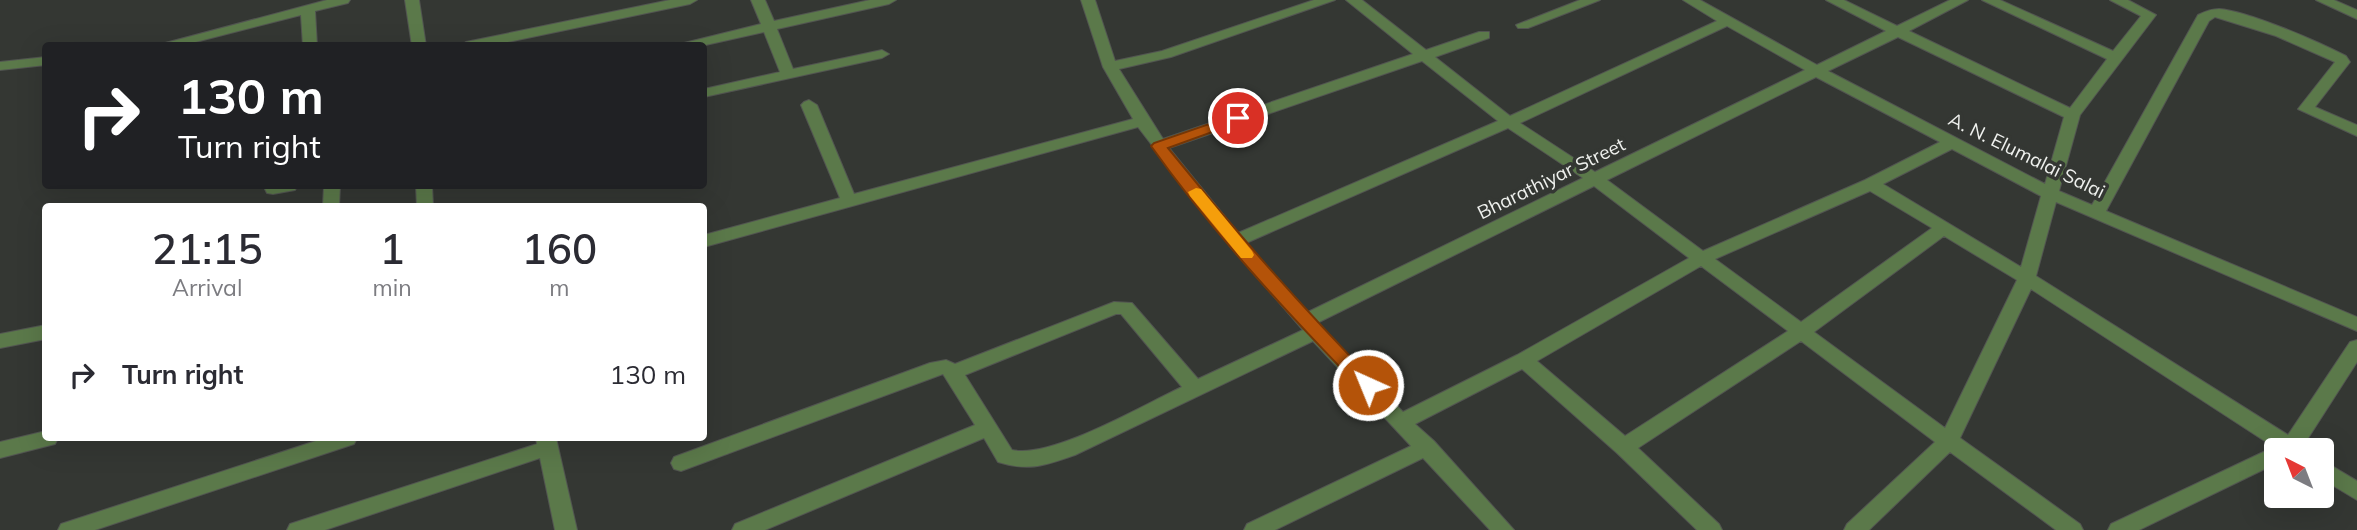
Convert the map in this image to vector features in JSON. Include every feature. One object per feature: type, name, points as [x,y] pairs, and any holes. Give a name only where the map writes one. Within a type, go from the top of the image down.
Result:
[{"type":"street","points":[[277,0],[280,16]]},
{"type":"street","points":[[177,42],[343,0]]},
{"type":"street","points":[[412,0],[418,42]]},
{"type":"street","points":[[485,42],[690,0]]},
{"type":"street","points":[[758,0],[788,74]]},
{"type":"street","points":[[697,42],[889,0]]},
{"type":"street","points":[[1088,0],[1110,67],[1159,146],[1235,242],[1503,530]]},
{"type":"street","points":[[1110,67],[1167,54],[1328,0]]},
{"type":"street","points":[[1353,0],[1509,122],[1596,180],[1948,442],[2072,530]]},
{"type":"street","points":[[1523,25],[1592,0]]},
{"type":"street","name":"A. N. Elumalai Salai","points":[[1690,0],[1725,22],[2052,194],[2357,324]]},
{"type":"street","points":[[1833,0],[1894,32],[2072,116]]},
{"type":"street","name":"Bharathiyar Street","points":[[953,372],[1006,456],[1021,462],[1031,461],[1068,449],[1195,389],[1311,326],[1596,180],[1961,0]]},
{"type":"street","points":[[1989,0],[2116,58]]},
{"type":"street","points":[[1855,530],[1948,442],[2027,278],[2072,116],[2149,15],[2117,0]]},
{"type":"street","points":[[2323,0],[2357,15]]},
{"type":"street","points":[[308,9],[310,42]]},
{"type":"street","points":[[2096,213],[2203,18],[2210,15],[2219,13],[2241,19],[2341,59],[2343,62],[2306,109],[2357,131]]},
{"type":"street","points":[[1235,242],[1509,122],[1725,22]]},
{"type":"street","points":[[1159,146],[1484,34]]},
{"type":"street","points":[[707,92],[882,54]]},
{"type":"street","points":[[0,66],[42,61]]},
{"type":"street","points":[[809,105],[849,201]]},
{"type":"street","points":[[707,240],[1142,121]]},
{"type":"street","points":[[1403,421],[1524,360],[1702,258],[1871,184],[1953,142]]},
{"type":"street","points":[[1871,184],[2027,278],[2269,438]]},
{"type":"street","points":[[1625,447],[1802,331],[1944,228]]},
{"type":"street","points":[[681,463],[937,368],[946,367],[953,372],[1114,308],[1126,308],[1195,389]]},
{"type":"street","points":[[0,341],[42,332]]},
{"type":"street","points":[[2295,438],[2357,347]]},
{"type":"street","points":[[1524,360],[1625,447],[1711,530]]},
{"type":"street","points":[[743,530],[988,428]]},
{"type":"street","points":[[0,450],[42,440]]},
{"type":"street","points":[[69,530],[338,441]]},
{"type":"street","points":[[298,530],[547,443],[566,530]]},
{"type":"street","points":[[1255,530],[1426,447]]},
{"type":"street","points":[[2119,530],[2264,461]]},
{"type":"street","points":[[2334,476],[2357,492]]},
{"type":"slow traffic","points":[[1196,192],[1247,255]]},
{"type":"route","points":[[1238,118],[1159,146],[1235,242],[1305,321],[1368,385]]}]
